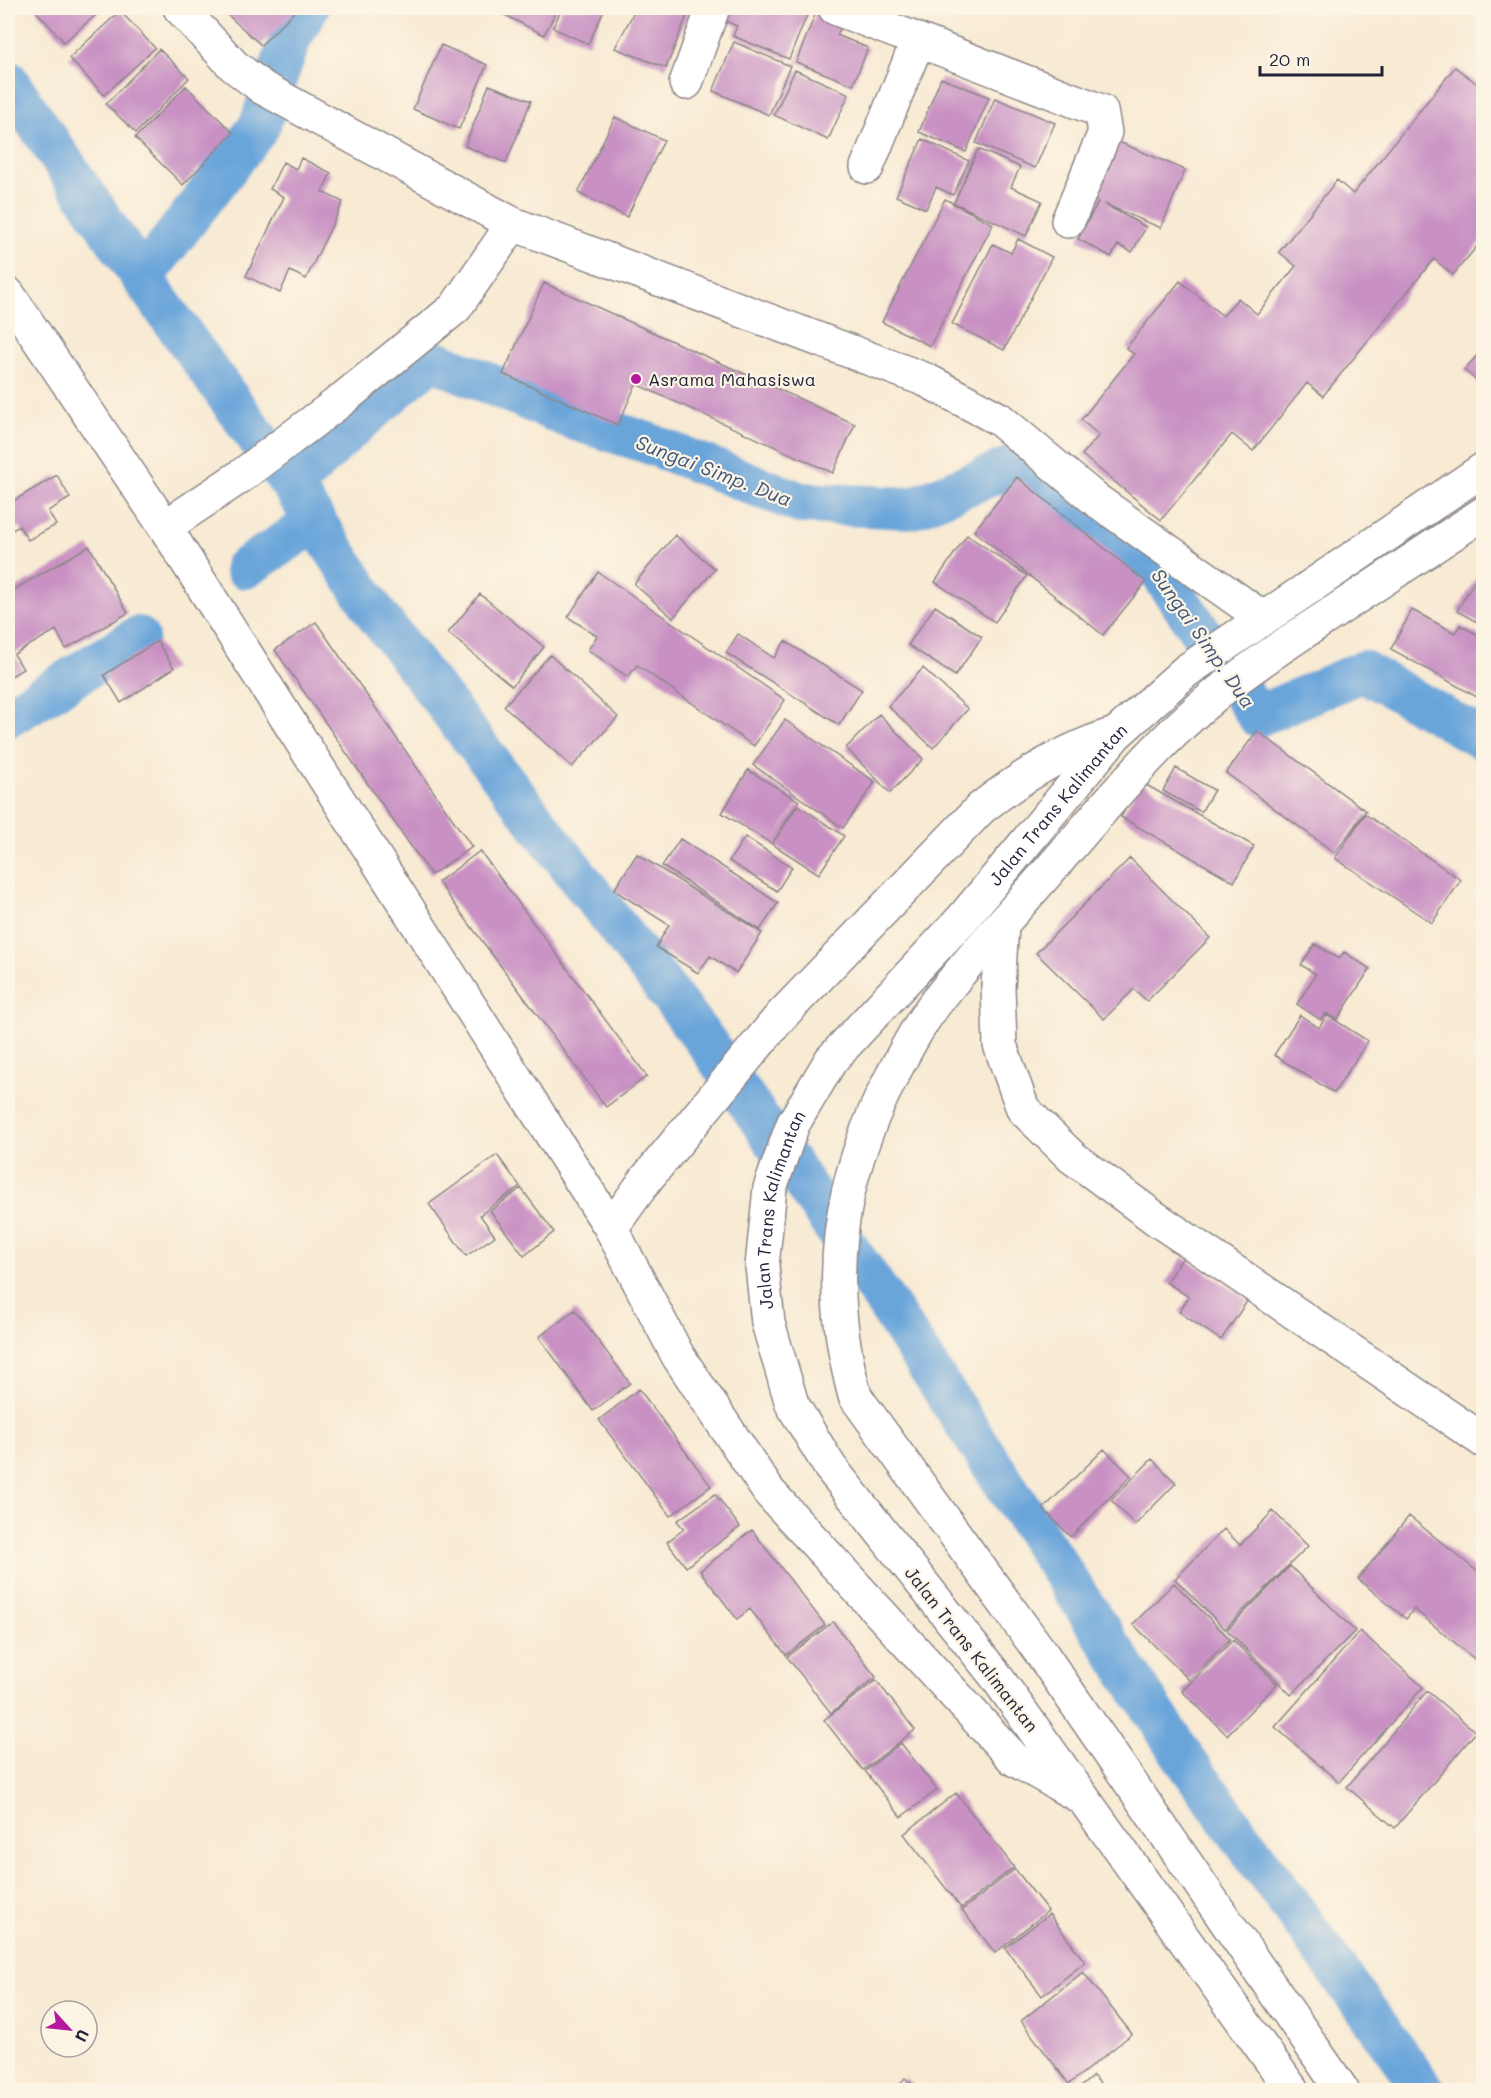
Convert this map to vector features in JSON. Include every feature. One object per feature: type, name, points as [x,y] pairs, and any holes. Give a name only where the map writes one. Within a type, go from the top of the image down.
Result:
[{"type":"main road","points":[[180,8],[234,66],[271,92],[513,224],[926,380],[979,407],[1019,435],[1251,627]]},
{"type":"main road","points":[[686,83],[713,8]]},
{"type":"main road","points":[[835,8],[1101,111],[1105,132],[1068,221]]},
{"type":"main road","points":[[867,167],[918,40]]},
{"type":"main road","points":[[165,526],[241,476],[339,402],[455,308],[513,224]]},
{"type":"main road","points":[[8,294],[165,526],[611,1228],[678,1356],[770,1492],[1014,1759],[1086,1800]]},
{"type":"main road","name":"Jalan Trans Kalimantan","points":[[1292,2091],[995,1675],[830,1467],[792,1404],[768,1323],[762,1266],[770,1188],[793,1124],[831,1060],[963,918],[1116,734],[1186,672],[1484,469]]},
{"type":"main road","name":"Jalan Trans Kalimantan","points":[[1341,2091],[1044,1656],[855,1396],[845,1358],[839,1318],[837,1272],[841,1226],[850,1180],[864,1136],[908,1045],[936,1002],[1109,799],[1146,759],[1213,697],[1261,660],[1484,513]]},
{"type":"main road","points":[[611,1228],[647,1178],[781,1016],[981,808],[1011,784],[1059,755],[1116,734]]},
{"type":"main road","points":[[995,933],[1000,1045],[1023,1108],[1072,1157],[1155,1218],[1484,1441]]},
{"type":"building","points":[[40,8],[104,8],[64,42],[36,11]]},
{"type":"building","points":[[220,8],[298,8],[261,45]]},
{"type":"building","points":[[491,8],[558,8],[544,35]]},
{"type":"building","points":[[562,8],[605,8],[588,44],[553,28]]},
{"type":"building","points":[[636,8],[690,8],[666,68],[615,48]]},
{"type":"building","points":[[720,8],[810,8],[789,59],[733,36],[737,26],[716,17]]},
{"type":"building","points":[[817,10],[844,21],[837,35],[868,48],[853,85],[796,62]]},
{"type":"building","points":[[120,11],[155,48],[104,95],[69,58]]},
{"type":"building","points":[[734,42],[790,66],[769,115],[713,91]]},
{"type":"building","points":[[441,45],[487,65],[459,129],[413,109]]},
{"type":"building","points":[[159,49],[189,78],[136,133],[106,104]]},
{"type":"building","points":[[1455,67],[1484,89],[1484,238],[1453,275],[1434,259],[1323,396],[1307,383],[1253,451],[1232,434],[1161,520],[1082,455],[1099,435],[1081,420],[1134,354],[1126,348],[1180,281],[1223,316],[1238,298],[1257,314],[1296,266],[1279,252],[1337,180],[1353,194]]},
{"type":"building","points":[[795,70],[849,94],[828,140],[774,115]]},
{"type":"building","points":[[941,78],[989,97],[966,152],[919,132]]},
{"type":"building","points":[[489,85],[531,101],[506,163],[465,146]]},
{"type":"building","points":[[186,86],[233,133],[183,185],[135,138]]},
{"type":"building","points":[[995,98],[1055,123],[1035,168],[976,143]]},
{"type":"building","points":[[615,117],[664,140],[627,217],[578,193]]},
{"type":"building","points":[[922,139],[969,161],[953,195],[936,187],[926,209],[896,196]]},
{"type":"building","points":[[1119,142],[1185,170],[1161,228],[1104,204],[1146,227],[1132,252],[1118,245],[1111,257],[1078,239],[1098,202],[1094,200]]},
{"type":"building","points":[[978,149],[1020,167],[1011,187],[1042,201],[1026,236],[954,203]]},
{"type":"building","points":[[301,158],[331,173],[322,192],[343,202],[306,279],[290,271],[280,293],[246,276],[284,197],[270,189],[283,162],[296,169]]},
{"type":"building","points":[[945,199],[993,224],[930,346],[882,322]]},
{"type":"building","points":[[1018,239],[1052,257],[1004,350],[952,324],[993,244],[1011,253]]},
{"type":"building","name":"Asrama Mahasiswa","points":[[544,283],[855,424],[833,473],[636,384],[618,425],[503,374]]},
{"type":"building","points":[[1484,348],[1484,387],[1464,370]]},
{"type":"building","points":[[57,475],[70,498],[48,511],[56,525],[28,540],[19,526],[8,533],[8,504]]},
{"type":"building","points":[[1017,477],[1146,582],[1103,635],[974,531]]},
{"type":"building","points":[[675,535],[715,569],[673,618],[634,584]]},
{"type":"building","points":[[967,535],[1027,576],[995,622],[935,582]]},
{"type":"building","points":[[89,546],[128,613],[66,649],[56,630],[14,654],[23,669],[8,678],[8,593]]},
{"type":"building","points":[[1484,564],[1484,626],[1457,611]]},
{"type":"building","points":[[598,572],[785,700],[754,746],[637,665],[628,677],[588,650],[597,636],[568,617]]},
{"type":"building","points":[[480,594],[544,647],[512,686],[448,633]]},
{"type":"building","points":[[935,606],[982,637],[955,676],[908,645]]},
{"type":"building","points":[[1412,610],[1455,633],[1460,625],[1484,638],[1484,701],[1391,649]]},
{"type":"building","points":[[316,622],[472,847],[431,875],[275,650]]},
{"type":"building","points":[[738,634],[774,658],[785,641],[862,690],[839,725],[726,653]]},
{"type":"building","points":[[157,641],[174,668],[121,703],[104,675]]},
{"type":"building","points":[[550,655],[618,717],[572,767],[504,706]]},
{"type":"building","points":[[923,668],[968,709],[933,748],[888,706]]},
{"type":"building","points":[[879,714],[923,759],[890,793],[846,748]]},
{"type":"building","points":[[785,720],[875,782],[843,828],[753,765]]},
{"type":"building","points":[[1257,731],[1366,811],[1335,853],[1226,773]]},
{"type":"building","points":[[1176,768],[1214,790],[1201,812],[1163,791]]},
{"type":"building","points":[[748,770],[799,801],[772,844],[722,813]]},
{"type":"building","points":[[1141,782],[1254,846],[1234,882],[1121,817]]},
{"type":"building","points":[[798,805],[844,836],[819,874],[772,844]]},
{"type":"building","points":[[1365,814],[1461,880],[1432,923],[1335,858]]},
{"type":"building","points":[[745,837],[792,867],[777,891],[729,861]]},
{"type":"building","points":[[680,839],[778,903],[760,930],[662,866]]},
{"type":"building","points":[[480,851],[647,1076],[606,1107],[438,882]]},
{"type":"building","points":[[637,854],[762,933],[736,973],[710,956],[698,973],[656,947],[669,925],[614,890]]},
{"type":"building","points":[[1130,858],[1210,938],[1147,1001],[1134,989],[1104,1019],[1036,953]]},
{"type":"building","points":[[1315,944],[1339,959],[1344,952],[1370,969],[1337,1020],[1326,1013],[1321,1020],[1297,1004],[1316,974],[1301,965]]},
{"type":"building","points":[[1300,1015],[1319,1028],[1327,1015],[1368,1041],[1334,1093],[1274,1055]]},
{"type":"building","points":[[497,1155],[520,1186],[480,1215],[495,1236],[466,1256],[429,1204]]},
{"type":"building","points":[[521,1188],[554,1232],[524,1256],[490,1211]]},
{"type":"building","points":[[1183,1257],[1248,1300],[1221,1340],[1179,1312],[1189,1297],[1166,1282]]},
{"type":"building","points":[[575,1310],[630,1383],[593,1411],[539,1337]]},
{"type":"building","points":[[639,1389],[711,1486],[670,1516],[599,1420]]},
{"type":"building","points":[[1104,1449],[1131,1476],[1071,1537],[1043,1509]]},
{"type":"building","points":[[1152,1459],[1176,1483],[1135,1525],[1111,1500]]},
{"type":"building","points":[[715,1494],[740,1527],[686,1567],[667,1542],[684,1529],[677,1521]]},
{"type":"building","points":[[1273,1511],[1308,1546],[1225,1629],[1175,1579],[1224,1529],[1240,1545]]},
{"type":"building","points":[[1409,1516],[1484,1577],[1484,1667],[1414,1609],[1406,1619],[1358,1579]]},
{"type":"building","points":[[752,1530],[825,1625],[786,1655],[750,1609],[737,1619],[700,1571]]},
{"type":"building","points":[[1290,1566],[1355,1631],[1291,1695],[1227,1630]]},
{"type":"building","points":[[1174,1583],[1230,1639],[1189,1680],[1133,1624]]},
{"type":"building","points":[[833,1622],[876,1677],[831,1713],[787,1657]]},
{"type":"building","points":[[1360,1631],[1423,1687],[1339,1782],[1275,1727]]},
{"type":"building","points":[[1233,1640],[1277,1684],[1227,1735],[1182,1691]]},
{"type":"building","points":[[876,1680],[915,1730],[863,1770],[824,1720]]},
{"type":"building","points":[[1427,1691],[1476,1732],[1395,1828],[1347,1787]]},
{"type":"building","points":[[901,1743],[937,1790],[901,1817],[865,1771]]},
{"type":"building","points":[[956,1793],[1014,1867],[961,1908],[904,1834]]},
{"type":"building","points":[[1015,1869],[1048,1911],[995,1953],[962,1910]]},
{"type":"building","points":[[1049,1914],[1085,1962],[1042,1996],[1005,1948]]},
{"type":"building","points":[[1083,1972],[1132,2034],[1069,2084],[1021,2021]]},
{"type":"building","points":[[1093,2076],[1107,2090],[1077,2090]]},
{"type":"building","points":[[905,2078],[919,2090],[894,2090]]},
{"type":"waterway","points":[[142,278],[259,127],[291,38],[308,8]]},
{"type":"waterway","points":[[8,81],[142,278],[292,486],[379,618],[709,1046],[882,1297],[1186,1761],[1424,2090]]},
{"type":"waterway","name":"Sungai Simp. Dua","points":[[292,486],[351,429],[431,359],[575,420],[648,443],[800,503],[912,508],[1016,465],[1155,565],[1258,716],[1363,671],[1484,740]]},
{"type":"waterway","points":[[245,568],[314,523]]},
{"type":"waterway","points":[[8,717],[138,637]]},
{"type":"place","name":"Asrama Mahasiswa","points":[[636,379]]}]
